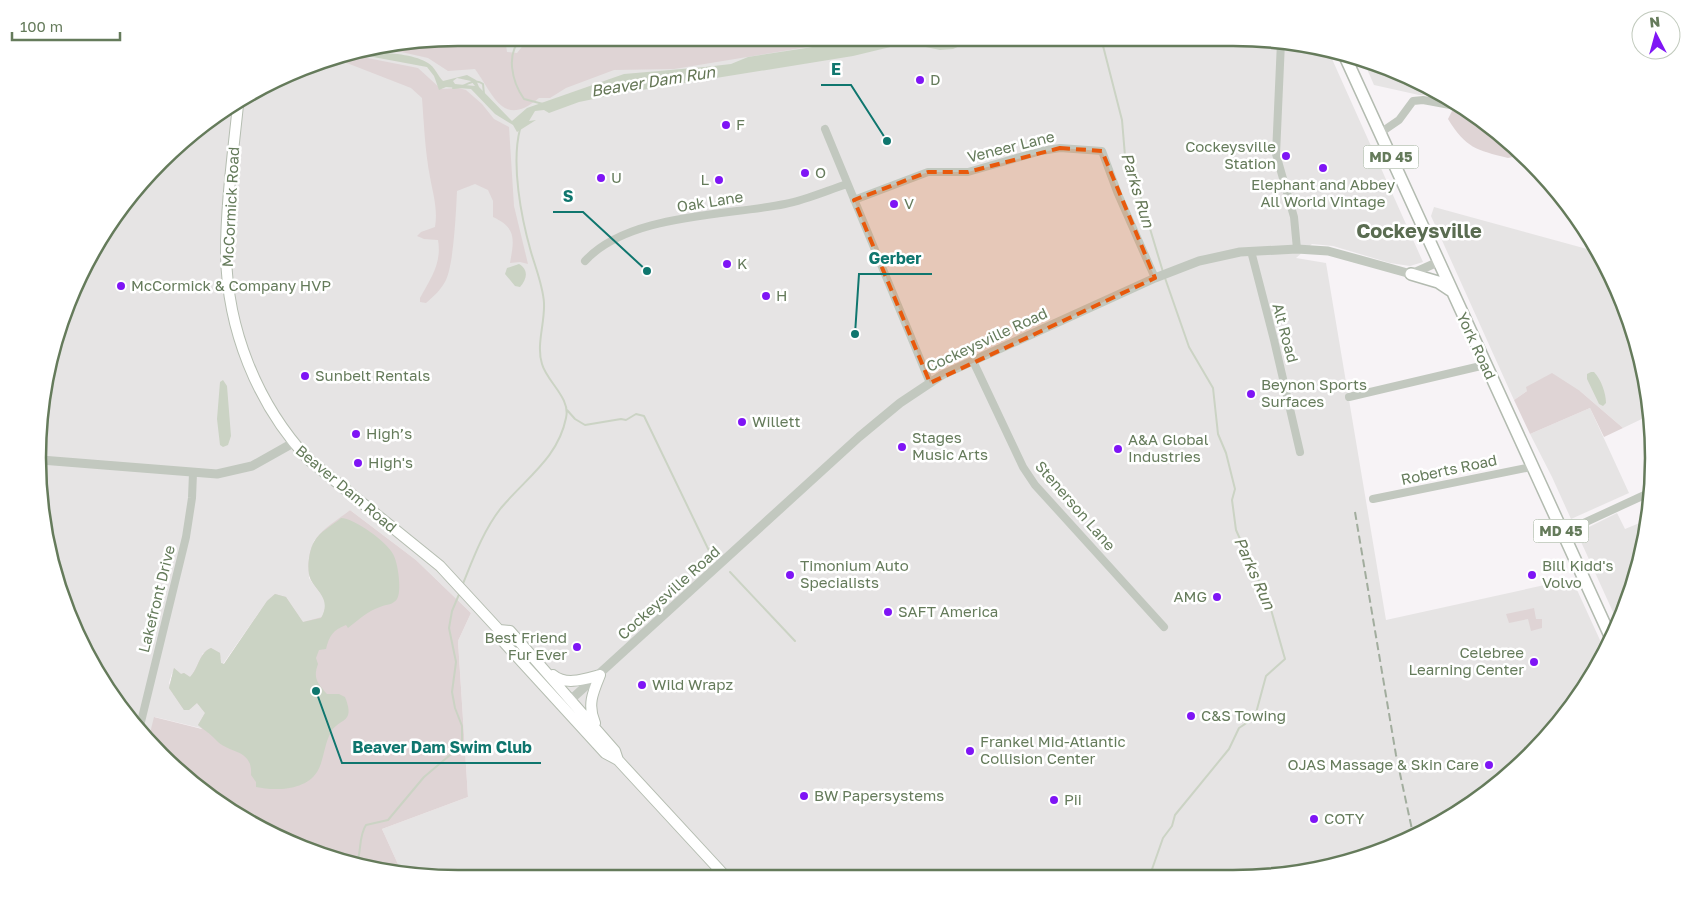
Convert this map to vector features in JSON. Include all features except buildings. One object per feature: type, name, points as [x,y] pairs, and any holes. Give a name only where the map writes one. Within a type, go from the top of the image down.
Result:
[{"type":"main road","name":"York Road","points":[[1348,62],[1607,629]]},
{"type":"main road","name":"McCormick Road","points":[[238,110],[226,237],[230,296],[237,331],[256,381],[293,443]]},
{"type":"main road","points":[[1410,274],[1438,282],[1452,293]]},
{"type":"main road","name":"Beaver Dam Road","points":[[293,443],[325,474],[451,577],[499,630],[510,632],[615,751],[618,760]]},
{"type":"main road","name":"Beaver Dam Road","points":[[499,630],[499,637],[562,708],[605,753],[618,760],[720,870]]},
{"type":"main road","points":[[541,665],[557,679],[578,680],[600,674]]},
{"type":"main road","points":[[600,674],[590,707],[601,735]]},
{"type":"street","points":[[1282,49],[1276,154],[1294,217],[1298,249]]},
{"type":"street","points":[[1380,133],[1399,120],[1413,101],[1423,100],[1442,103]]},
{"type":"street","points":[[824,129],[930,382]]},
{"type":"street","name":"Veneer Lane","points":[[854,200],[928,172],[968,172],[1041,151],[1060,148],[1082,148],[1102,151],[1118,194],[1161,275]]},
{"type":"street","name":"Oak Lane","points":[[585,262],[603,244],[648,226],[787,204],[847,184]]},
{"type":"street","name":"Cockeysville Road","points":[[562,708],[889,411],[930,382],[973,360],[1161,275],[1208,258],[1250,251],[1298,249],[1328,251],[1410,274]]},
{"type":"street","name":"Alt Road","points":[[1250,251],[1274,340],[1300,452]]},
{"type":"street","points":[[1410,274],[1438,262]]},
{"type":"street","name":"Stenerson Lane","points":[[973,360],[1023,467],[1035,485],[1164,627]]},
{"type":"street","points":[[1349,397],[1485,365]]},
{"type":"street","name":"Beaver Dam Road","points":[[46,460],[217,474],[240,470],[262,462],[293,443]]},
{"type":"street","name":"Roberts Road","points":[[1373,500],[1532,467]]},
{"type":"street","name":"Lakefront Drive","points":[[141,721],[186,537],[193,473]]},
{"type":"street","points":[[1562,532],[1643,496]]},
{"type":"highlighted area","points":[[1060,148],[1102,151],[1155,278],[930,383],[854,200],[928,172],[968,172]]},
{"type":"shaded area","points":[[458,46],[506,46],[507,52],[517,53],[523,46],[814,46],[674,69],[614,70],[566,88],[550,98],[539,98],[527,107],[517,110],[508,109],[501,105],[475,69],[448,71],[428,58],[397,51]]},
{"type":"shaded area","points":[[1233,46],[1287,50],[1332,58],[1423,262],[1410,266],[1390,263],[1333,246],[1312,244],[1296,258],[1326,263],[1386,620],[1572,579],[1601,642],[1575,687],[1543,729],[1504,768],[1462,800],[1439,815],[1415,827],[1365,848],[1313,862],[1260,869],[458,870],[398,865],[382,829],[468,797],[458,641],[471,613],[416,560],[350,510],[314,541],[311,551],[309,578],[326,601],[322,618],[303,622],[286,597],[267,601],[223,664],[221,663],[221,658],[203,653],[196,671],[190,677],[172,673],[169,683],[189,710],[197,703],[205,713],[204,729],[155,717],[151,732],[131,709],[101,664],[68,590],[54,538],[47,485],[47,431],[54,378],[60,351],[78,300],[101,252],[131,207],[167,167],[207,131],[252,101],[326,68],[378,54],[431,47]]},
{"type":"shaded area","points":[[363,57],[418,68],[441,89],[459,88],[466,90],[482,104],[494,119],[509,127],[514,206],[528,264],[520,262],[510,263],[513,241],[510,230],[501,221],[493,217],[493,201],[488,190],[475,184],[457,191],[453,249],[449,272],[440,290],[426,303],[420,302],[420,298],[435,270],[439,248],[438,240],[424,239],[417,236],[421,232],[435,227],[436,214],[428,167],[422,98],[411,88],[344,62]]},
{"type":"shaded area","points":[[1367,69],[1391,78],[1428,95],[1374,85]]},
{"type":"shaded area","points":[[1452,111],[1455,111],[1484,131],[1513,157],[1508,158],[1488,153],[1466,142],[1448,119]]},
{"type":"shaded area","points":[[1434,207],[1588,249],[1613,300],[1623,326],[1637,378],[1643,419],[1623,428],[1580,391],[1527,391],[1514,400],[1431,216]]},
{"type":"shaded area","points":[[1552,373],[1580,391],[1623,428],[1604,437],[1590,408],[1530,434],[1514,400],[1527,391],[1526,387]]},
{"type":"shaded area","points":[[1590,408],[1629,493],[1571,519],[1530,434]]},
{"type":"shaded area","points":[[350,510],[416,560],[471,613],[458,641],[468,797],[382,829],[398,865],[351,856],[326,848],[252,815],[207,785],[150,732],[154,717],[202,729],[198,725],[205,713],[197,703],[189,710],[184,710],[169,688],[174,668],[181,674],[184,673],[190,677],[201,657],[211,648],[220,653],[221,663],[224,664],[267,601],[275,594],[286,597],[303,622],[322,617],[325,601],[309,576],[309,561],[314,542],[330,524]]},
{"type":"shaded area","points":[[1617,513],[1625,529],[1639,523],[1631,565],[1614,614],[1577,533]]},
{"type":"shaded area","points":[[1534,608],[1536,619],[1542,619],[1542,628],[1531,631],[1528,619],[1509,623],[1506,614]]},
{"type":"water","name":"Beaver Dam Run","points":[[819,46],[895,46],[853,56],[623,93],[579,102],[549,113],[544,110],[535,111],[529,121],[536,120],[517,132],[513,125],[495,114],[471,89],[446,87],[439,90],[434,76],[427,67],[368,56],[384,53],[413,57],[435,69],[443,81],[467,75],[476,80],[479,87],[512,121],[527,108],[624,74],[731,64],[748,57]],"holes":[[[457,78],[471,81],[475,86],[455,84],[453,81]]]},
{"type":"water","name":"Beaver Dam Run","points":[[921,46],[960,46],[953,49],[940,50]]},
{"type":"water","points":[[519,264],[526,272],[520,287],[515,286],[505,274],[507,268]]},
{"type":"water","points":[[1591,372],[1597,375],[1603,386],[1606,403],[1603,406],[1599,404],[1587,379],[1587,374]]},
{"type":"water","points":[[223,380],[227,386],[231,436],[228,445],[223,447],[220,445],[217,419],[220,382]]},
{"type":"water","points":[[341,518],[362,526],[390,549],[398,570],[397,599],[390,604],[371,611],[348,628],[346,625],[338,629],[330,637],[326,649],[319,650],[316,658],[318,664],[317,680],[327,694],[339,694],[345,697],[349,712],[348,716],[331,732],[317,772],[305,783],[289,788],[271,789],[256,787],[248,760],[221,744],[198,725],[205,713],[197,703],[189,710],[184,710],[169,688],[174,668],[181,674],[184,673],[190,677],[201,657],[211,648],[220,653],[221,663],[224,664],[267,601],[275,594],[286,597],[303,622],[321,618],[325,606],[323,598],[309,576],[310,555],[316,538]]},
{"type":"waterway","points":[[516,46],[513,51],[512,68],[516,84],[524,99],[543,104]]},
{"type":"waterway","name":"Parks Run","points":[[1103,46],[1122,120],[1125,156],[1133,172],[1163,272]]},
{"type":"waterway","points":[[453,88],[476,81],[483,84],[484,94]]},
{"type":"waterway","name":"Beaver Dam Run","points":[[462,586],[489,526],[501,508],[540,467],[556,445],[562,432],[567,411],[562,397],[545,371],[540,357],[544,303],[541,284],[524,223],[518,190],[517,143],[520,129]]},
{"type":"waterway","name":"Parks Run","points":[[1152,870],[1163,838],[1172,826],[1175,815],[1229,749],[1239,728],[1251,720],[1256,713],[1266,676],[1285,659],[1270,606],[1236,530],[1232,500],[1235,489],[1226,453],[1218,434],[1213,388],[1189,347],[1165,278]]},
{"type":"waterway","points":[[567,410],[575,419],[585,425],[621,419],[626,420],[636,414],[644,416],[712,557]]},
{"type":"waterway","points":[[730,572],[795,641]]},
{"type":"waterway","name":"Beaver Dam Run","points":[[358,858],[362,835],[366,825],[388,820],[424,777],[456,750],[462,742],[462,726],[455,708],[452,692],[456,662],[449,628],[452,611],[460,592]]},
{"type":"railway","points":[[1355,512],[1396,755],[1412,828]]},
{"type":"place","name":"D","points":[[920,80]]},
{"type":"place","name":"F","points":[[726,125]]},
{"type":"place","name":"E","points":[[887,141]]},
{"type":"place","name":"Cockeysville Station","points":[[1286,156]]},
{"type":"place","name":"Elephant and Abbey All World Vintage","points":[[1323,168]]},
{"type":"place","name":"O","points":[[805,173]]},
{"type":"place","name":"U","points":[[601,178]]},
{"type":"place","name":"L","points":[[719,180]]},
{"type":"place","name":"V","points":[[894,204]]},
{"type":"place","name":"K","points":[[727,264]]},
{"type":"place","name":"S","points":[[647,271]]},
{"type":"place","name":"McCormick & Company HVP","points":[[121,286]]},
{"type":"place","name":"H","points":[[766,296]]},
{"type":"place","name":"Gerber","points":[[855,334]]},
{"type":"place","name":"Sunbelt Rentals","points":[[305,376]]},
{"type":"place","name":"Beynon Sports Surfaces","points":[[1251,394]]},
{"type":"place","name":"Willett","points":[[742,422]]},
{"type":"place","name":"High’s","points":[[356,434]]},
{"type":"place","name":"Stages Music Arts","points":[[902,447]]},
{"type":"place","name":"A&A Global Industries","points":[[1118,449]]},
{"type":"place","name":"High's","points":[[358,463]]},
{"type":"place","name":"Timonium Auto Specialists","points":[[790,575]]},
{"type":"place","name":"Bill Kidd's Volvo","points":[[1532,575]]},
{"type":"place","name":"AMG","points":[[1217,597]]},
{"type":"place","name":"SAFT America","points":[[888,612]]},
{"type":"place","name":"Best Friend Fur Ever","points":[[577,647]]},
{"type":"place","name":"Celebree Learning Center","points":[[1534,662]]},
{"type":"place","name":"Wild Wrapz","points":[[642,685]]},
{"type":"place","name":"Beaver Dam Swim Club","points":[[316,691]]},
{"type":"place","name":"C&S Towing","points":[[1191,716]]},
{"type":"place","name":"Frankel Mid-Atlantic Collision Center","points":[[970,751]]},
{"type":"place","name":"OJAS Massage & Skin Care","points":[[1489,765]]},
{"type":"place","name":"BW Papersystems","points":[[804,796]]},
{"type":"place","name":"Pii","points":[[1054,800]]},
{"type":"place","name":"COTY","points":[[1314,819]]},
{"type":"district","name":"Cockeysville","points":[[1419,231]]}]
